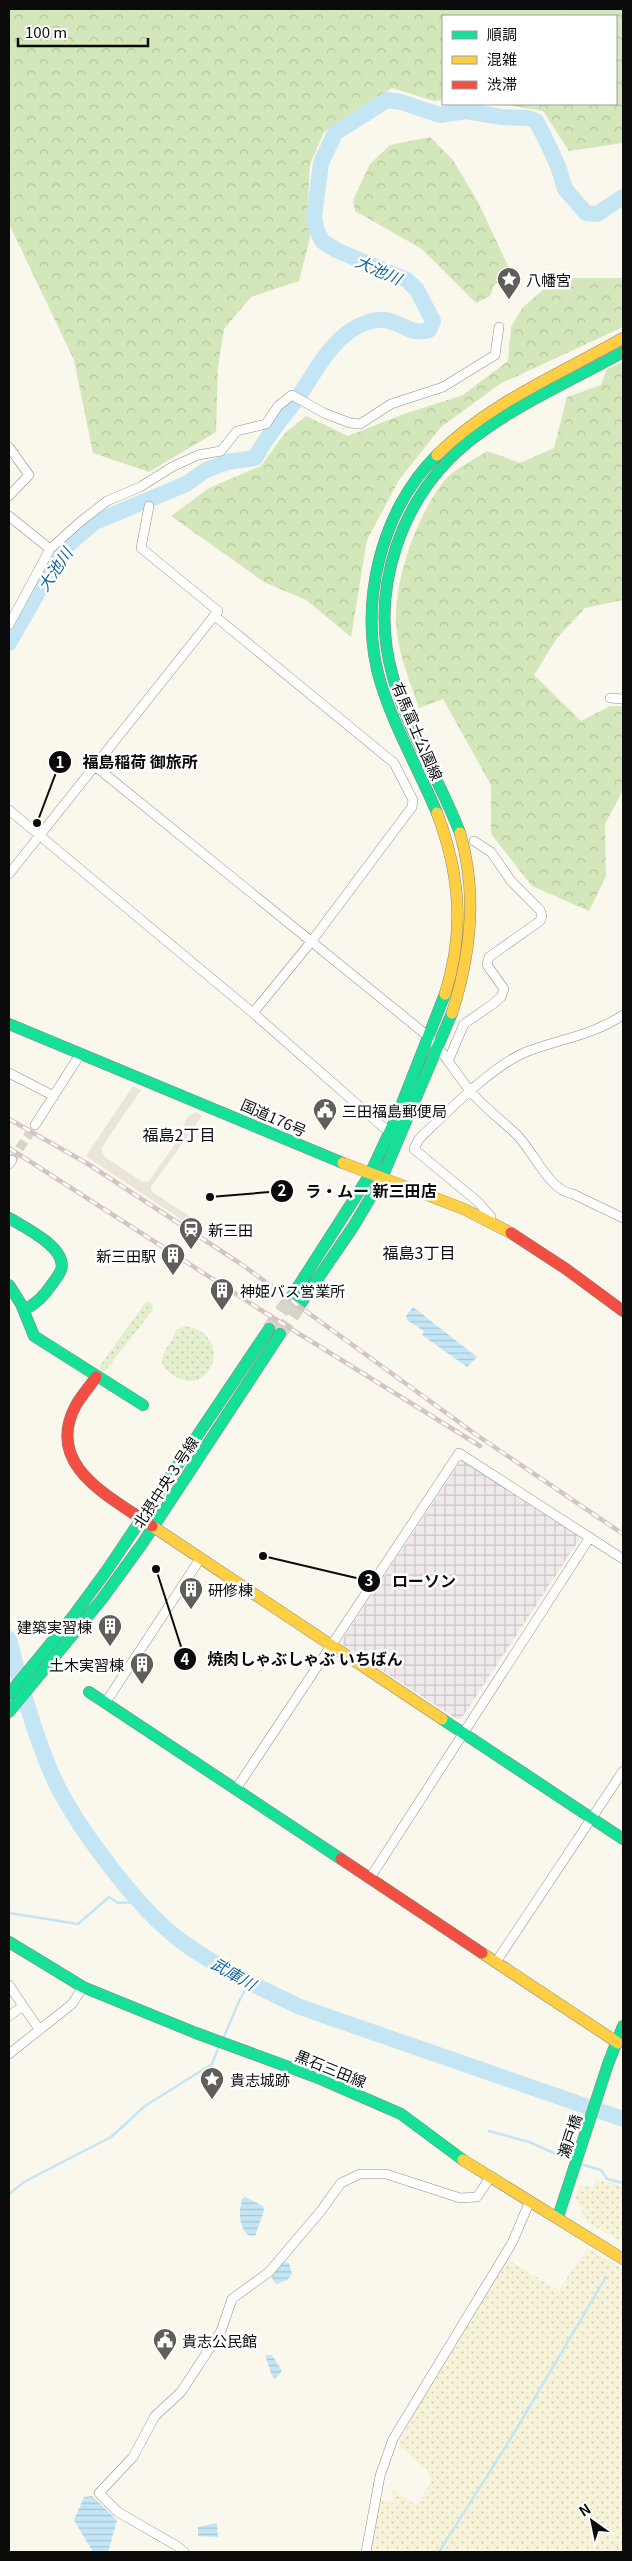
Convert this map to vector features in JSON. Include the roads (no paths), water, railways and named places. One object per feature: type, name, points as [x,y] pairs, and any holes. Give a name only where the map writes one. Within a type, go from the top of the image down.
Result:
[{"type":"main road","name":"有馬富士公園線","points":[[369,1175],[430,1036],[454,967],[459,935],[457,881],[452,854],[439,818],[382,690],[372,632],[372,599],[376,568],[388,531],[401,502],[418,475],[438,453],[462,431],[487,414],[623,338]]},
{"type":"main road","name":"有馬富士公園線","points":[[382,1180],[439,1048],[464,971],[470,935],[470,880],[465,852],[395,688],[385,632],[384,598],[388,570],[398,536],[410,508],[428,482],[469,441],[529,403],[623,352]]},
{"type":"main road","name":"国道176号","points":[[9,1024],[206,1104],[369,1175],[461,1208],[500,1226],[588,1284],[623,1311]]},
{"type":"main road","points":[[369,1175],[296,1299],[382,1180]]},
{"type":"main road","points":[[9,1218],[50,1244],[57,1250],[62,1263],[60,1271],[39,1302],[24,1310]]},
{"type":"main road","points":[[9,1285],[24,1310],[34,1336],[143,1405]]},
{"type":"main road","name":"北摂中央３号線","points":[[9,1694],[65,1626],[275,1332],[153,1527],[102,1599],[9,1712]]},
{"type":"main road","points":[[96,1377],[76,1406],[72,1416],[68,1442],[74,1465],[85,1478],[142,1520],[200,1559],[623,1839]]},
{"type":"main road","points":[[89,1692],[618,2043]]},
{"type":"main road","name":"黒石三田線","points":[[9,1942],[83,1987],[316,2077],[401,2114],[450,2152],[623,2259]]},
{"type":"main road","name":"瀬戸橋","points":[[558,2218],[608,2064],[618,2043],[623,2026]]},
{"type":"street","points":[[9,625],[50,548],[107,501],[141,489],[190,459],[221,450],[237,431],[266,424],[283,400],[292,395],[324,413],[350,424],[360,424],[390,404],[443,386],[488,359],[495,354],[500,327]]},
{"type":"street","points":[[9,447],[29,475],[9,496]]},
{"type":"street","points":[[9,874],[216,617],[218,611],[141,548],[149,506]]},
{"type":"street","points":[[9,516],[50,548]]},
{"type":"street","points":[[216,617],[394,763],[413,800],[412,807],[311,942],[253,1013]]},
{"type":"street","points":[[610,698],[623,699]]},
{"type":"street","points":[[95,766],[430,1036],[449,1059],[470,1091],[495,1117],[517,1135],[557,1186],[565,1193],[573,1194],[623,1218]]},
{"type":"street","points":[[9,810],[253,1013],[383,1127],[390,1130]]},
{"type":"street","points":[[449,1059],[464,1024],[501,997],[504,989],[487,965],[489,957],[540,921],[542,916],[540,910],[511,881],[491,852],[474,841]]},
{"type":"street","points":[[500,1226],[478,1202],[414,1149],[419,1139],[470,1091],[526,1052],[605,1027],[623,1015]]},
{"type":"street","points":[[35,1125],[81,1053]]},
{"type":"street","points":[[9,1072],[54,1096]]},
{"type":"street","points":[[236,1789],[459,1453],[623,1559]]},
{"type":"street","points":[[370,1878],[590,1537]]},
{"type":"street","points":[[106,1702],[200,1559]]},
{"type":"street","points":[[496,1962],[623,1771]]},
{"type":"street","points":[[9,1985],[39,2029]]},
{"type":"street","points":[[9,2054],[72,2004],[83,1987]]},
{"type":"street","points":[[9,2016],[23,2006]]},
{"type":"street","points":[[184,2552],[178,2546],[118,2512],[99,2493],[133,2457],[155,2416],[181,2392],[201,2358],[221,2331],[232,2299],[269,2272],[341,2183],[360,2174],[386,2174],[460,2198],[477,2197],[491,2176]]},
{"type":"street","points":[[366,2552],[380,2476],[393,2439],[414,2401],[431,2378],[512,2243],[530,2200]]},
{"type":"water","points":[[413,1307],[477,1357],[467,1367],[422,1335],[424,1331],[407,1320],[406,1316]]},
{"type":"water","points":[[245,2197],[263,2206],[264,2211],[255,2236],[248,2235],[242,2227],[240,2213],[242,2199]]},
{"type":"water","points":[[281,2261],[289,2263],[292,2274],[287,2280],[276,2284],[270,2275]]},
{"type":"water","points":[[265,2355],[272,2355],[282,2371],[275,2379],[272,2376]]},
{"type":"water","points":[[92,2496],[117,2520],[108,2552],[93,2552],[74,2520],[84,2497]]},
{"type":"water","points":[[217,2523],[218,2537],[198,2536],[198,2527]]},
{"type":"waterway","name":"大池川","points":[[9,643],[62,550],[95,522],[186,484],[206,470],[227,462],[255,458],[320,364],[345,334],[356,327],[378,320],[394,322],[414,331],[429,330],[433,321],[417,290],[407,280],[336,250],[322,241],[316,228],[314,217],[321,163],[335,133],[387,100],[401,102],[440,115],[466,111],[501,117],[528,118],[536,121],[545,138],[558,166],[565,189],[586,213],[597,214],[623,197]]},
{"type":"waterway","name":"武庫川","points":[[9,1639],[32,1722],[50,1770],[73,1814],[126,1886],[163,1926],[181,1941],[224,1969],[300,2007],[623,2119]]},
{"type":"waterway","points":[[9,1913],[78,1924],[109,1897],[118,1903],[140,1902]]},
{"type":"waterway","points":[[223,2039],[249,1983]]},
{"type":"waterway","points":[[9,2194],[24,2182],[111,2137],[145,2106],[212,2064],[219,2046]]},
{"type":"waterway","points":[[489,2131],[529,2142],[572,2161]]},
{"type":"waterway","points":[[580,2164],[601,2170],[607,2179],[623,2183]]},
{"type":"waterway","points":[[439,2552],[511,2438],[606,2277]]},
{"type":"tunnel","points":[[12,1160],[35,1125]]},
{"type":"tunnel","points":[[269,1329],[292,1296]]},
{"type":"tunnel","points":[[280,1334],[301,1303]]},
{"type":"railway","points":[[9,1119],[88,1164],[241,1264],[478,1436],[623,1534]]},
{"type":"railway","points":[[9,1148],[264,1312],[480,1446]]},
{"type":"place","name":"八幡宮","points":[[509,300]]},
{"type":"place","name":"福島稲荷 御旅所","points":[[37,823]]},
{"type":"place","name":"三田福島郵便局","points":[[325,1131]]},
{"type":"place","name":"ラ・ムー 新三田店","points":[[210,1197]]},
{"type":"place","name":"新三田","points":[[191,1250]]},
{"type":"place","name":"新三田駅","points":[[173,1276]]},
{"type":"place","name":"神姫バス営業所","points":[[222,1311]]},
{"type":"place","name":"ローソン","points":[[263,1556]]},
{"type":"place","name":"焼肉しゃぶしゃぶ いちばん","points":[[156,1569]]},
{"type":"place","name":"研修棟","points":[[191,1610]]},
{"type":"place","name":"建築実習棟","points":[[110,1647]]},
{"type":"place","name":"土木実習棟","points":[[142,1685]]},
{"type":"place","name":"貴志城跡","points":[[212,2100]]},
{"type":"place","name":"貴志公民館","points":[[165,2361]]},
{"type":"district","name":"福島2丁目","points":[[179,1134]]},
{"type":"district","name":"福島3丁目","points":[[419,1252]]}]
